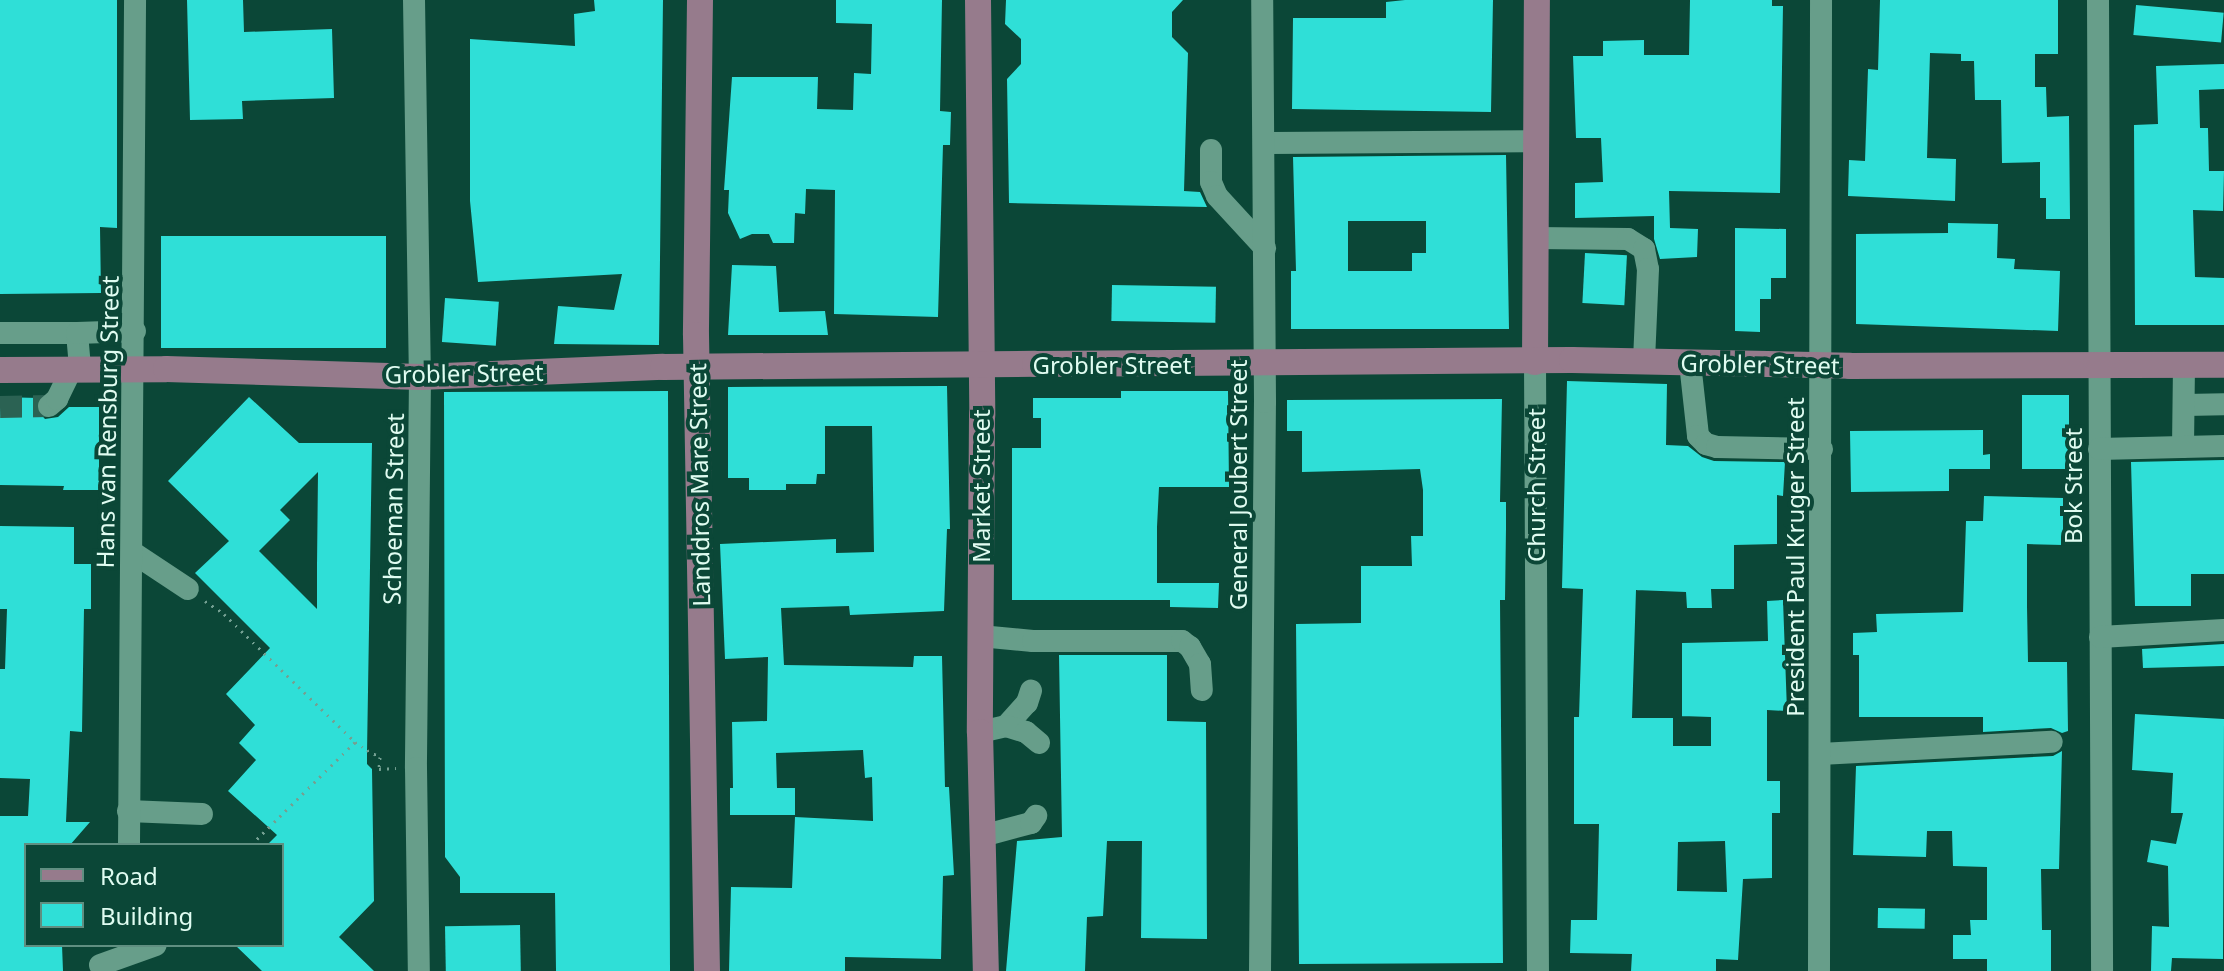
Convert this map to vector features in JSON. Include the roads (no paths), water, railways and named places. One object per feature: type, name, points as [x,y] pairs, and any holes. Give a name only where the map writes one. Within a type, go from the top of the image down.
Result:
[{"type":"main road","name":"Landdros Mare Street","points":[[700,0],[696,335],[699,367],[707,971]]},
{"type":"main road","name":"Market Street","points":[[978,0],[980,732],[986,971]]},
{"type":"main road","name":"Church Street","points":[[1535,362],[1537,0]]},
{"type":"main road","name":"Grobler Street","points":[[0,370],[420,377],[699,367],[1265,363],[2224,365]]},
{"type":"street","name":"Hans van Rensburg Street","points":[[129,843],[135,0]]},
{"type":"street","name":"Schoeman Street","points":[[414,0],[420,377],[416,752],[419,971]]},
{"type":"street","name":"General Joubert Street","points":[[1260,971],[1265,363],[1262,0]]},
{"type":"street","name":"President Paul Kruger Street","points":[[1819,971],[1821,0]]},
{"type":"street","name":"Bok Street","points":[[2098,0],[2102,971]]},
{"type":"street","points":[[1265,143],[1537,141]]},
{"type":"street","points":[[1211,150],[1211,182],[1217,196],[1265,248]]},
{"type":"street","points":[[1536,238],[1628,239],[1644,249],[1648,269],[1644,362]]},
{"type":"street","points":[[0,333],[135,331]]},
{"type":"street","points":[[49,406],[75,370],[77,333]]},
{"type":"street","name":"Church Street","points":[[1535,362],[1538,971]]},
{"type":"street","points":[[1690,363],[1698,436],[1706,444],[1717,447],[1822,449]]},
{"type":"street","points":[[2183,447],[2184,365]]},
{"type":"street","points":[[2185,405],[2224,404]]},
{"type":"street","points":[[2099,449],[2224,446]]},
{"type":"street","points":[[132,552],[188,589]]},
{"type":"street","points":[[2100,637],[2224,630]]},
{"type":"street","points":[[980,636],[1033,641],[1182,641],[1190,647],[1200,664],[1202,690]]},
{"type":"street","points":[[1006,726],[1027,703],[1031,691]]},
{"type":"street","points":[[980,732],[1006,726],[1026,732],[1039,743]]},
{"type":"street","points":[[1820,754],[2052,742]]},
{"type":"street","points":[[128,811],[202,814]]},
{"type":"street","points":[[982,836],[1031,823],[1036,816]]},
{"type":"street","points":[[100,965],[132,957],[152,947]]},
{"type":"tunnel","points":[[0,407],[49,406]]}]
